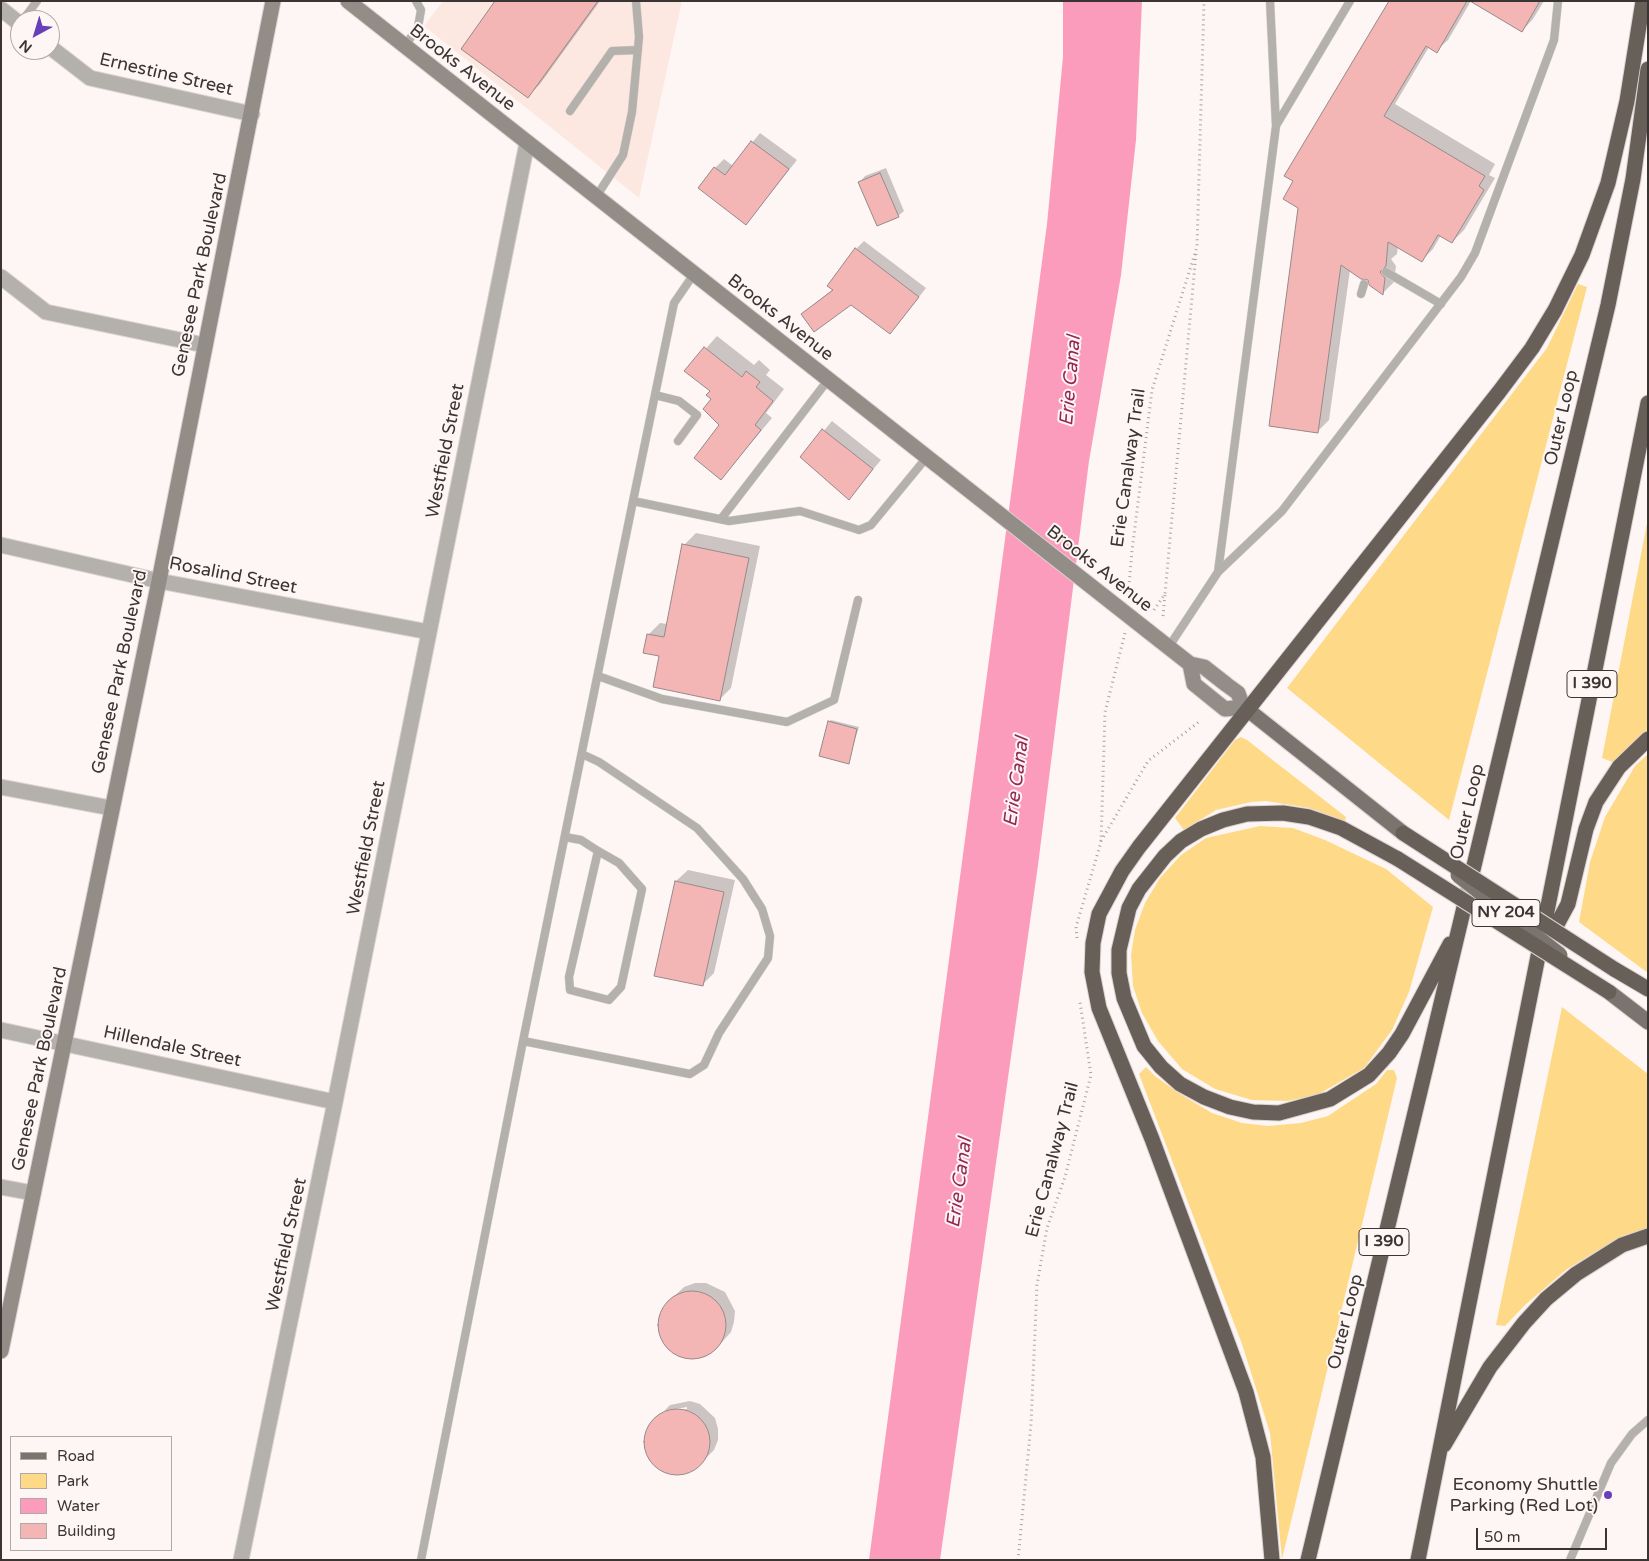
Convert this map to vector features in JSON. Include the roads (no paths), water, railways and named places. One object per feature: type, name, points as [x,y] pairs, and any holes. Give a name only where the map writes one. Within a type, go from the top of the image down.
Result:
[{"type":"highway","points":[[1272,1560],[1263,1458],[1246,1392],[1152,1139],[1100,1008],[1092,972],[1093,943],[1099,914],[1139,847],[1246,708],[1504,386],[1555,310],[1582,255],[1608,183],[1627,101],[1643,1]]},
{"type":"highway","name":"Outer Loop","points":[[1308,1560],[1608,305],[1633,179],[1648,70]]},
{"type":"highway","name":"I 390","points":[[1418,1560],[1648,403]]},
{"type":"highway","points":[[1536,964],[1568,904],[1586,829],[1596,802],[1619,767],[1648,739]]},
{"type":"highway","points":[[1460,925],[1402,1034],[1389,1053],[1369,1075],[1330,1099],[1279,1113],[1253,1112],[1230,1107],[1204,1098],[1180,1084],[1161,1067],[1144,1046],[1127,1006],[1119,973],[1119,950],[1123,927],[1144,880],[1164,856],[1186,838],[1212,824],[1235,816],[1270,812],[1296,814],[1341,828],[1398,859],[1608,992]]},
{"type":"highway","points":[[1404,833],[1648,989]]},
{"type":"highway","points":[[1439,1455],[1490,1367],[1524,1323],[1546,1299],[1576,1274],[1622,1245],[1648,1236]]},
{"type":"main road","name":"Brooks Avenue","points":[[1246,708],[1648,1022]]},
{"type":"street","name":"Genesee Park Boulevard","points":[[1,1351],[159,581],[273,1]]},
{"type":"street","name":"Brooks Avenue","points":[[348,1],[1168,648],[1190,664],[1204,667],[1228,684],[1238,693],[1246,708]]},
{"type":"street","name":"Ernestine Street","points":[[60,55],[90,78],[252,114]]},
{"type":"street","name":"Westfield Street","points":[[241,1560],[336,1102],[527,143]]},
{"type":"street","points":[[1,277],[46,312],[204,345]]},
{"type":"street","name":"Rosalind Street","points":[[1,545],[159,581],[429,632]]},
{"type":"street","points":[[1190,664],[1194,684],[1225,709],[1246,708]]},
{"type":"street","points":[[1,786],[111,808]]},
{"type":"street","name":"Hillendale Street","points":[[1,1030],[336,1102]]},
{"type":"street","points":[[1,1187],[33,1193]]},
{"type":"lane","points":[[405,46],[418,27],[421,10],[416,1]]},
{"type":"lane","points":[[596,197],[623,155],[632,112],[638,50],[636,1]]},
{"type":"lane","points":[[1218,572],[1276,126],[1270,1]]},
{"type":"lane","points":[[1276,126],[1350,1]]},
{"type":"lane","points":[[1168,648],[1218,572],[1282,511],[1462,277],[1475,253],[1554,40],[1558,1]]},
{"type":"lane","points":[[570,111],[612,51],[638,50]]},
{"type":"lane","points":[[1386,272],[1441,304]]},
{"type":"lane","points":[[421,1560],[523,1041],[674,303],[694,274]]},
{"type":"lane","points":[[1361,294],[1364,284]]},
{"type":"lane","points":[[721,519],[828,380]]},
{"type":"lane","points":[[655,395],[679,401],[697,415],[678,441]]},
{"type":"lane","points":[[634,501],[729,521],[800,511],[859,530],[871,526],[932,461]]},
{"type":"lane","points":[[598,676],[662,699],[787,722],[834,700],[858,600]]},
{"type":"lane","points":[[523,1041],[690,1074],[704,1065],[719,1033],[768,958],[770,936],[762,909],[743,879],[698,828],[599,762],[582,754]]},
{"type":"lane","points":[[565,837],[581,840],[619,863],[642,889],[621,987],[609,1000],[570,990],[569,977],[598,851]]},
{"type":"lane","points":[[1570,1560],[1611,1463],[1640,1424],[1648,1420]]},
{"type":"water","name":"Erie Canal","points":[[1063,1],[1142,1],[1136,140],[1121,275],[1089,461],[1038,865],[940,1560],[869,1560],[1047,224],[1063,57]]},
{"type":"place","name":"Economy Shuttle Parking (Red Lot)","points":[[1608,1495]]}]
